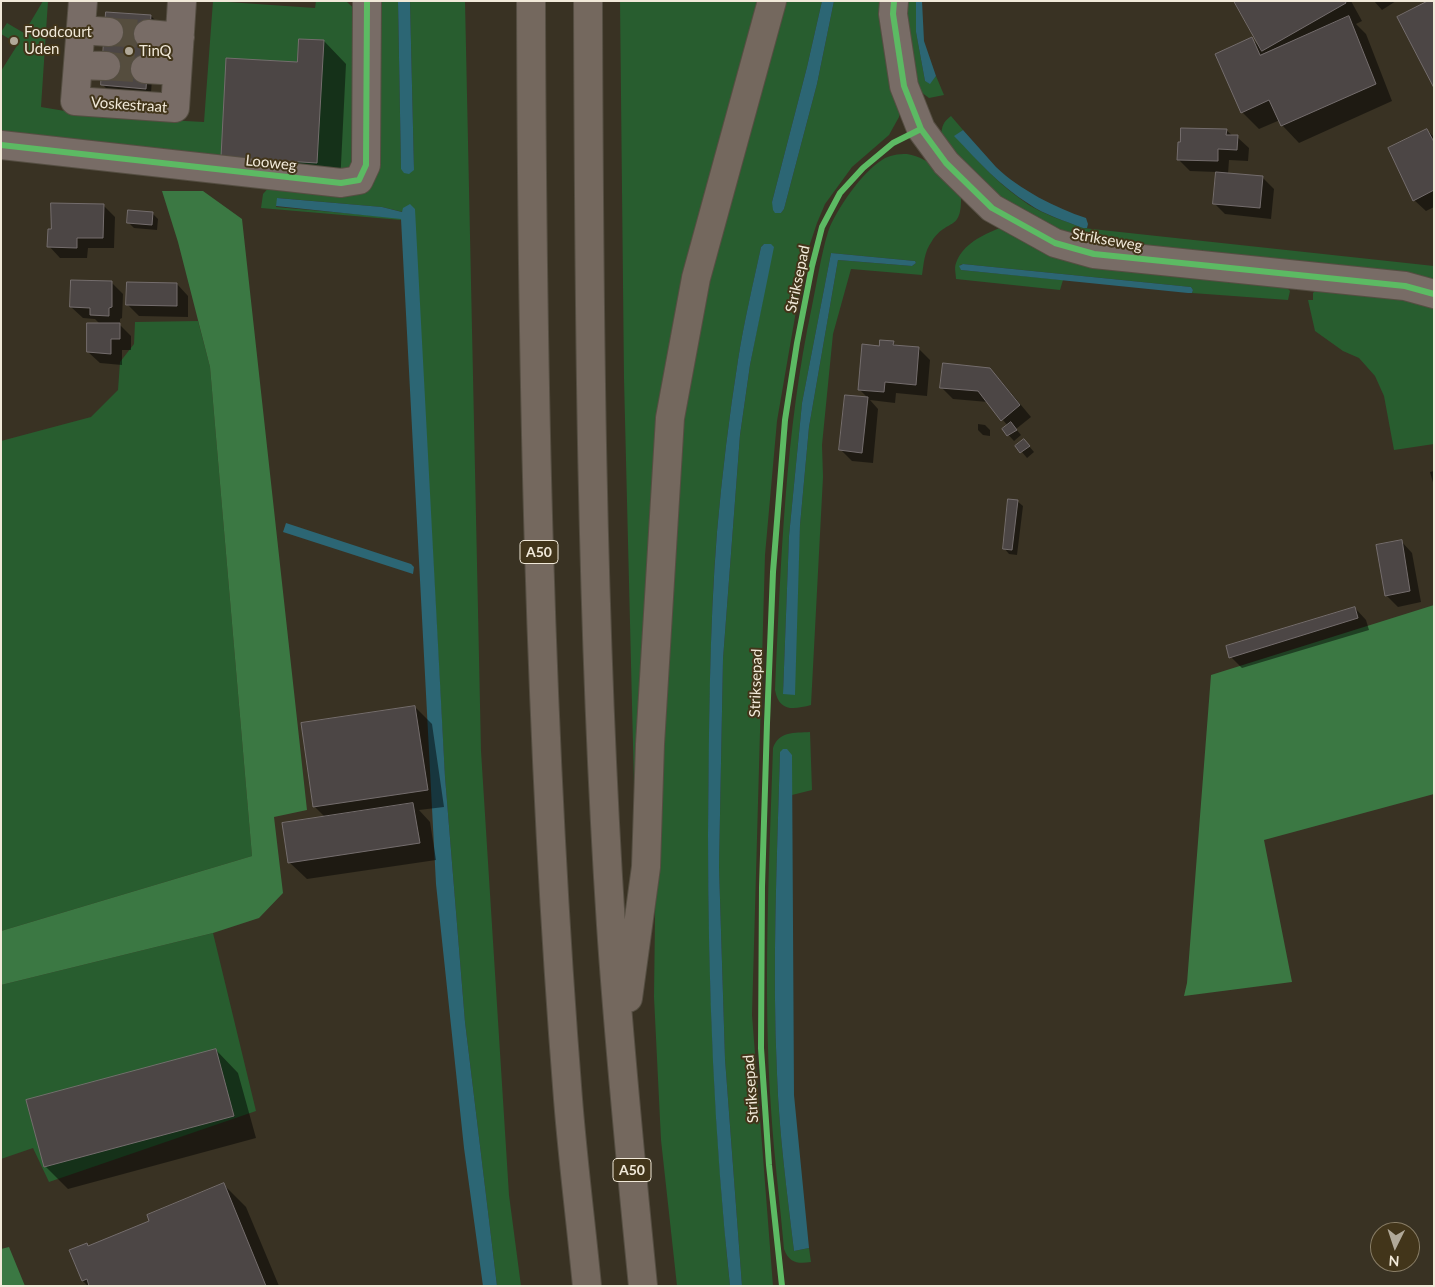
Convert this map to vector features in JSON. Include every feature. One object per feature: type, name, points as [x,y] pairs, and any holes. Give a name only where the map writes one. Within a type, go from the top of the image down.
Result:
[{"type":"highway","name":"A50","points":[[531,1],[532,206],[540,568],[552,872],[568,1103],[587,1286]]},
{"type":"highway","name":"A50","points":[[588,1],[589,328],[597,640],[611,922],[621,1055],[643,1286]]},
{"type":"highway","name":"A50","points":[[621,1055],[646,868],[650,734],[670,418],[696,278],[772,1]]},
{"type":"street","name":"Voskestraat","points":[[83,1],[75,101],[175,108],[182,1]]},
{"type":"street","name":"Looweg","points":[[1,145],[341,183],[360,180],[366,165],[366,1]]},
{"type":"street","name":"Strikseweg","points":[[894,1],[893,14],[904,86],[921,129],[946,163],[992,208],[1055,243],[1094,254],[1405,286],[1434,294]]},
{"type":"street","points":[[81,30],[109,32]]},
{"type":"street","points":[[148,34],[180,37]]},
{"type":"street","points":[[78,64],[106,66]]},
{"type":"street","points":[[145,69],[178,71]]},
{"type":"green space","points":[[43,1],[48,1],[41,107],[95,116],[204,122],[213,1],[315,8],[316,1],[347,2],[358,12],[354,168],[341,174],[1,136],[1,71],[18,44],[1,34],[1,32],[7,23],[24,33]]},
{"type":"green space","points":[[375,1],[398,1],[401,169],[414,170],[410,1],[465,1],[481,751],[509,1195],[521,1286],[497,1286],[465,1022],[445,777],[429,490],[403,212],[382,207],[278,198],[276,207],[401,218],[401,220],[261,208],[263,194],[271,185],[362,193]]},
{"type":"green space","points":[[620,1],[762,1],[702,221],[639,787],[634,786],[624,379]]},
{"type":"green space","points":[[781,1],[822,1],[772,202],[781,213],[784,209],[817,84],[834,1],[882,1],[900,108],[899,117],[889,135],[852,167],[825,204],[817,223],[805,259],[777,421],[765,555],[752,1015],[773,1286],[742,1286],[725,1059],[719,867],[723,659],[740,435],[750,365],[764,293],[764,244],[761,247],[743,332],[721,489],[715,559],[710,669],[708,886],[712,1019],[719,1153],[730,1286],[677,1286],[661,1140],[654,997],[656,838],[686,375],[713,253]]},
{"type":"green space","points":[[904,1],[916,1],[916,32],[925,81],[930,83],[936,76],[944,95],[929,98],[917,89]]},
{"type":"green space","points":[[951,116],[963,130],[955,136],[1008,190],[1035,209],[1083,228],[1434,266],[1434,284],[1073,240],[997,201],[941,136],[943,124]]},
{"type":"green space","points":[[907,154],[916,156],[931,164],[961,195],[961,207],[956,220],[943,229],[929,245],[922,275],[851,269],[833,334],[822,445],[823,477],[811,705],[789,708],[780,703],[775,690],[786,497],[790,449],[803,353],[821,259],[832,223],[858,182],[885,158]],"holes":[[[831,253],[915,261],[916,263],[912,266],[838,260],[809,427],[800,525],[797,584],[783,694],[789,536],[802,403]]]},
{"type":"green space","points":[[162,191],[203,191],[242,219],[307,810],[274,817],[283,893],[259,918],[213,933],[1,985],[1,931],[252,856],[210,367],[178,242]]},
{"type":"green space","points":[[1000,228],[1281,281],[1290,291],[1288,300],[1192,293],[1191,287],[963,264],[960,265],[961,270],[1063,280],[1060,290],[956,279],[955,265],[963,250],[980,237]]},
{"type":"green space","points":[[1321,285],[1434,301],[1434,444],[1394,450],[1384,396],[1375,376],[1359,358],[1343,351],[1315,331],[1308,300],[1313,300],[1313,293]]},
{"type":"green space","points":[[198,321],[210,367],[252,856],[1,931],[1,441],[91,417],[118,390],[120,362],[134,344],[135,322]]},
{"type":"green space","points":[[1434,605],[1434,794],[1264,840],[1292,982],[1184,996],[1187,983],[1211,675]]},
{"type":"green space","points":[[810,732],[812,790],[792,795],[792,755],[780,752],[776,913],[775,994],[778,1096],[794,1251],[809,1248],[811,1262],[802,1263],[791,1260],[784,1249],[772,1127],[767,1019],[768,928],[773,748],[779,738],[783,736],[793,733]]},
{"type":"green space","points":[[213,933],[256,1111],[49,1182],[33,1148],[1,1159],[1,985]]},
{"type":"green space","points":[[9,1247],[25,1286],[1,1286],[1,1249]]},
{"type":"water","points":[[398,1],[410,1],[414,170],[409,174],[404,173],[401,169]]},
{"type":"water","points":[[822,1],[834,1],[817,84],[784,209],[781,213],[775,213],[772,202]]},
{"type":"water","points":[[916,1],[922,1],[924,41],[936,76],[930,84],[925,81],[916,32]]},
{"type":"water","points":[[963,130],[996,167],[1016,183],[1063,209],[1086,218],[1087,228],[1055,218],[1018,197],[990,173],[954,136]]},
{"type":"water","points":[[277,198],[382,207],[402,212],[403,208],[410,204],[415,209],[445,777],[465,1022],[497,1286],[483,1286],[464,1148],[436,884],[401,219],[276,206]]},
{"type":"water","points":[[764,244],[771,244],[774,247],[750,365],[740,435],[723,659],[719,867],[725,1059],[742,1286],[730,1286],[716,1118],[709,949],[708,836],[711,646],[717,532],[729,424],[743,332],[761,247]]},
{"type":"water","points":[[831,253],[915,261],[916,263],[912,266],[838,260],[809,427],[800,525],[795,695],[783,694],[789,536],[802,403]]},
{"type":"water","points":[[963,264],[1191,287],[1193,290],[1192,293],[1188,293],[961,270],[959,266]]},
{"type":"water","points":[[286,523],[411,564],[414,567],[413,574],[283,532]]},
{"type":"water","points":[[783,749],[787,749],[792,755],[794,1095],[809,1248],[794,1251],[778,1096],[776,1034],[776,873],[780,752]]},
{"type":"building","points":[[1234,1],[1345,1],[1346,3],[1262,51]]},
{"type":"building","points":[[1428,1],[1434,1],[1434,88],[1397,17]]},
{"type":"building","points":[[106,12],[151,15],[146,89],[101,85]]},
{"type":"building","points":[[1349,16],[1376,84],[1281,126],[1269,100],[1241,113],[1215,54],[1252,37],[1260,55]]},
{"type":"building","points":[[299,39],[324,40],[317,163],[221,157],[226,58],[297,62]]},
{"type":"building","points":[[1181,128],[1227,129],[1226,135],[1238,135],[1237,150],[1218,149],[1218,161],[1177,160]]},
{"type":"building","points":[[1427,129],[1434,142],[1434,190],[1413,201],[1388,148]]},
{"type":"building","points":[[1216,172],[1263,176],[1260,208],[1213,204]]},
{"type":"building","points":[[51,203],[104,204],[103,238],[77,238],[77,248],[47,247],[48,229],[51,229]]},
{"type":"building","points":[[128,210],[153,212],[152,225],[127,223]]},
{"type":"building","points":[[71,280],[112,281],[112,307],[109,308],[109,316],[90,315],[90,308],[70,307]]},
{"type":"building","points":[[127,282],[177,283],[177,306],[126,305]]},
{"type":"building","points":[[87,323],[120,323],[120,339],[111,339],[111,354],[87,352]]},
{"type":"building","points":[[880,340],[894,341],[893,345],[919,347],[916,385],[885,382],[884,392],[858,390],[862,344],[879,346]]},
{"type":"building","points":[[943,363],[990,368],[1020,405],[1001,421],[978,391],[940,388]]},
{"type":"building","points":[[845,395],[868,397],[862,453],[839,450]]},
{"type":"building","points":[[1011,422],[1017,430],[1007,436],[1002,429]]},
{"type":"building","points":[[1024,439],[1030,446],[1020,453],[1015,446]]},
{"type":"building","points":[[1008,499],[1018,500],[1012,550],[1003,549]]},
{"type":"building","points":[[1402,540],[1410,591],[1385,596],[1376,545]]},
{"type":"building","points":[[1355,607],[1358,618],[1229,658],[1226,646]]},
{"type":"building","points":[[415,706],[428,790],[313,807],[301,723]]},
{"type":"building","points":[[413,803],[420,843],[288,863],[282,823]]},
{"type":"building","points":[[216,1049],[234,1116],[44,1167],[26,1100]]},
{"type":"building","points":[[224,1183],[266,1286],[89,1286],[87,1279],[82,1281],[69,1250],[87,1243],[88,1246],[149,1221],[147,1215]]},
{"type":"tunnel","points":[[109,32],[148,34]]},
{"type":"tunnel","points":[[106,66],[145,69]]},
{"type":"cycle path","points":[[1,145],[341,183],[359,180],[366,165],[367,1]]},
{"type":"cycle path","points":[[894,1],[893,14],[904,86],[921,129],[946,163],[992,208],[1055,243],[1094,254],[1405,286],[1434,294]]},
{"type":"cycle path","name":"Striksepad","points":[[782,1286],[769,1165],[761,1048],[762,887],[767,723],[773,572],[785,420],[797,343],[812,266],[822,227],[840,193],[863,168],[893,143],[921,129]]},
{"type":"place","name":"Foodcourt Uden","points":[[14,41]]},
{"type":"place","name":"TinQ","points":[[129,51]]}]
